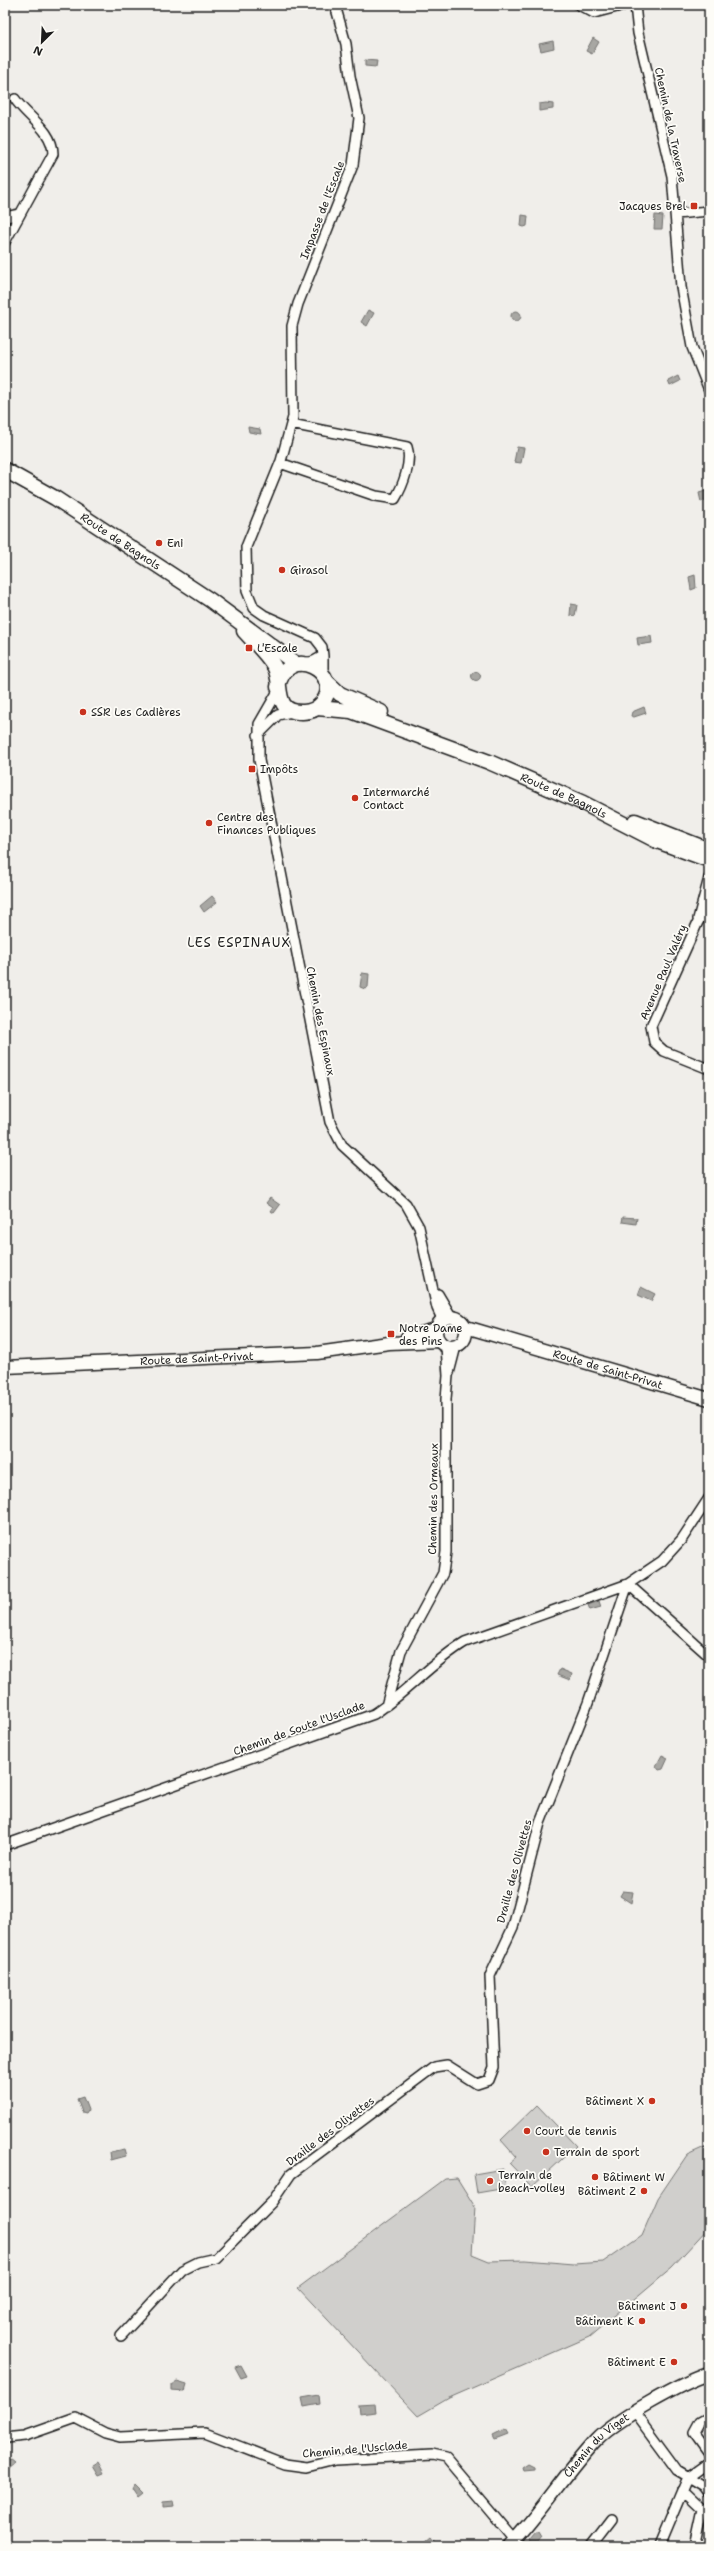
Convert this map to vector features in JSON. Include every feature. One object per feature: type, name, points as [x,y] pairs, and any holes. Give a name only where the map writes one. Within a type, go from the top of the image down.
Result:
[{"type":"main road","name":"Route de Bagnols","points":[[5,470],[55,498],[232,617]]},
{"type":"main road","points":[[232,617],[297,664],[312,666],[340,694],[418,730]]},
{"type":"main road","points":[[232,617],[274,666],[278,689],[284,704],[296,711],[307,712],[317,708],[351,711],[418,730]]},
{"type":"main road","points":[[278,689],[283,673],[297,664]]},
{"type":"main road","points":[[317,708],[326,696],[324,678]]},
{"type":"main road","name":"Route de Bagnols","points":[[418,730],[659,836],[709,860]]},
{"type":"main road","name":"Route de Bagnols","points":[[659,836],[709,850]]},
{"type":"street","name":"Impasse de l'Escale","points":[[324,678],[322,647],[315,638],[254,608],[247,591],[246,547],[280,463],[291,424],[292,326],[298,304],[353,165],[359,118],[350,76],[346,44],[335,5]]},
{"type":"street","points":[[579,5],[594,13],[626,5]]},
{"type":"street","name":"Chemin de la Traverse","points":[[635,5],[638,33],[672,176],[681,287],[692,347],[709,390]]},
{"type":"street","points":[[5,242],[53,154],[53,145],[49,136],[14,99]]},
{"type":"street","points":[[676,214],[709,211]]},
{"type":"street","points":[[5,217],[20,214]]},
{"type":"street","points":[[280,463],[376,496],[395,499],[401,488],[409,453],[407,447],[291,424]]},
{"type":"street","points":[[297,664],[314,662],[323,656]]},
{"type":"street","name":"Chemin des Espinaux","points":[[278,689],[259,724],[258,735],[260,767],[330,1122],[342,1145],[406,1204],[414,1217],[419,1227],[430,1278],[443,1305],[443,1321]]},
{"type":"street","points":[[258,735],[278,715],[296,711]]},
{"type":"street","name":"Avenue Paul Valéry","points":[[698,922],[709,878]]},
{"type":"street","name":"Avenue Paul Valéry","points":[[709,906],[698,922],[651,1026],[654,1042],[664,1051],[709,1069]]},
{"type":"street","name":"Route de Saint-Privat","points":[[389,1343],[443,1321],[460,1320],[466,1327],[506,1340],[709,1399]]},
{"type":"street","points":[[443,1321],[451,1343],[466,1327]]},
{"type":"street","name":"Route de Saint-Privat","points":[[5,1367],[317,1353],[389,1343],[451,1343],[487,1338],[506,1340]]},
{"type":"street","name":"Chemin des Ormeaux","points":[[386,1706],[401,1651],[442,1573],[446,1552],[446,1399],[451,1343]]},
{"type":"street","points":[[709,1498],[682,1539],[662,1561],[628,1584],[709,1656]]},
{"type":"street","name":"Chemin de Soute l'Usclade","points":[[5,1845],[374,1714],[386,1706],[445,1654],[465,1642],[628,1584]]},
{"type":"street","name":"Draille des Olivettes","points":[[121,2336],[182,2270],[198,2262],[216,2258],[272,2202],[291,2174],[434,2067],[447,2065],[477,2084],[489,2080],[494,2067],[490,1976],[513,1927],[540,1822],[588,1703],[628,1584]]},
{"type":"street","name":"Chemin du Viget","points":[[512,2543],[597,2439],[619,2422],[684,2384],[709,2374]]},
{"type":"street","points":[[635,2413],[677,2470],[704,2486],[709,2493]]},
{"type":"street","points":[[709,2417],[700,2422],[694,2434],[709,2454]]},
{"type":"street","name":"Chemin de l'Usclade","points":[[5,2438],[25,2436],[76,2418],[105,2434],[120,2437],[205,2433],[285,2464],[307,2467],[335,2460],[432,2455],[446,2458],[512,2543]]},
{"type":"street","points":[[659,2546],[688,2477],[709,2462]]},
{"type":"street","points":[[682,2490],[702,2509],[694,2546]]},
{"type":"street","points":[[592,2546],[612,2520]]},
{"type":"shaded area","points":[[593,38],[599,42],[592,54],[586,51]]},
{"type":"shaded area","points":[[553,41],[554,48],[541,51],[539,44]]},
{"type":"shaded area","points":[[365,60],[377,61],[376,67],[365,66]]},
{"type":"shaded area","points":[[539,104],[553,104],[553,109],[539,111]]},
{"type":"shaded area","points":[[522,215],[528,216],[527,226],[524,227],[521,226]]},
{"type":"shaded area","points":[[655,215],[663,216],[662,229],[654,229]]},
{"type":"shaded area","points":[[368,310],[374,313],[367,326],[361,322]]},
{"type":"shaded area","points":[[514,311],[518,311],[520,312],[520,320],[514,321],[511,318],[511,314]]},
{"type":"shaded area","points":[[678,376],[680,381],[670,386],[668,381]]},
{"type":"shaded area","points":[[248,427],[260,429],[261,434],[249,432]]},
{"type":"shaded area","points":[[517,447],[524,448],[521,463],[514,462]]},
{"type":"shaded area","points":[[709,490],[709,498],[701,502],[699,493]]},
{"type":"shaded area","points":[[695,575],[696,588],[691,590],[689,577]]},
{"type":"shaded area","points":[[571,604],[577,605],[575,616],[570,615]]},
{"type":"shaded area","points":[[651,636],[652,643],[638,645],[637,638]]},
{"type":"shaded area","points":[[474,672],[478,672],[480,676],[478,680],[474,680],[472,678],[472,674]]},
{"type":"shaded area","points":[[644,707],[646,713],[634,717],[631,716],[632,712]]},
{"type":"shaded area","points":[[212,896],[217,902],[204,912],[200,906]]},
{"type":"shaded area","points":[[362,973],[369,974],[368,987],[365,989],[360,987]]},
{"type":"shaded area","points":[[270,1198],[280,1205],[274,1213],[271,1211],[273,1208],[266,1203]]},
{"type":"shaded area","points":[[623,1217],[637,1218],[636,1224],[622,1222]]},
{"type":"shaded area","points":[[641,1287],[655,1294],[651,1301],[638,1295]]},
{"type":"shaded area","points":[[599,1601],[601,1607],[590,1610],[588,1605]]},
{"type":"shaded area","points":[[560,1669],[572,1674],[570,1680],[557,1675]]},
{"type":"shaded area","points":[[662,1755],[668,1758],[663,1769],[659,1770],[656,1766]]},
{"type":"shaded area","points":[[623,1891],[633,1892],[631,1903],[620,1896]]},
{"type":"shaded area","points":[[83,2097],[88,2110],[86,2113],[82,2112],[77,2099]]},
{"type":"shaded area","name":"Terrain de sport","points":[[537,2105],[576,2146],[532,2187],[509,2163],[516,2157],[501,2140]]},
{"type":"shaded area","points":[[709,2145],[709,2227],[672,2267],[589,2337],[449,2398],[418,2416],[298,2288],[445,2179],[457,2178],[475,2207],[472,2254],[489,2261],[525,2260],[574,2264],[603,2262],[642,2235],[658,2198],[687,2155]]},
{"type":"shaded area","points":[[124,2149],[126,2156],[111,2160],[110,2152]]},
{"type":"shaded area","name":"Terrain de beach-volley","points":[[503,2169],[506,2188],[477,2193],[474,2174]]},
{"type":"shaded area","points":[[241,2365],[247,2376],[241,2378],[235,2367]]},
{"type":"shaded area","points":[[177,2381],[187,2384],[185,2391],[171,2390],[171,2385]]},
{"type":"shaded area","points":[[319,2395],[320,2404],[304,2407],[302,2398]]},
{"type":"shaded area","points":[[375,2404],[376,2412],[359,2414],[358,2405]]},
{"type":"shaded area","points":[[505,2429],[508,2434],[495,2439],[493,2435]]},
{"type":"shaded area","points":[[11,2459],[16,2463],[5,2472],[5,2466]]},
{"type":"shaded area","points":[[98,2462],[104,2473],[99,2475],[93,2465]]},
{"type":"shaded area","points":[[528,2464],[534,2467],[534,2470],[523,2471],[522,2468]]},
{"type":"shaded area","points":[[134,2485],[143,2494],[138,2498],[132,2489]]},
{"type":"shaded area","points":[[173,2501],[174,2506],[162,2507],[162,2502]]},
{"type":"shaded area","points":[[535,2532],[538,2532],[541,2537],[536,2543],[530,2544],[528,2540]]},
{"type":"shaded area","points":[[429,2537],[435,2545],[418,2546]]},
{"type":"place","name":"Jacques Brel","points":[[694,206]]},
{"type":"place","name":"Eni","points":[[159,543]]},
{"type":"place","name":"Girasol","points":[[282,570]]},
{"type":"place","name":"L'Escale","points":[[249,648]]},
{"type":"place","name":"SSR Les Cadières","points":[[83,712]]},
{"type":"place","name":"Impôts","points":[[252,769]]},
{"type":"place","name":"Intermarché Contact","points":[[355,798]]},
{"type":"place","name":"Centre des Finances Publiques","points":[[209,823]]},
{"type":"place","name":"Notre Dame des Pins","points":[[391,1334]]},
{"type":"place","name":"Bâtiment X","points":[[652,2101]]},
{"type":"place","name":"Court de tennis","points":[[527,2131]]},
{"type":"place","name":"Terrain de sport","points":[[546,2152]]},
{"type":"place","name":"Bâtiment W","points":[[595,2177]]},
{"type":"place","name":"Terrain de beach-volley","points":[[490,2181]]},
{"type":"place","name":"Bâtiment Z","points":[[644,2191]]},
{"type":"place","name":"Bâtiment J","points":[[684,2306]]},
{"type":"place","name":"Bâtiment K","points":[[642,2321]]},
{"type":"place","name":"Bâtiment E","points":[[674,2362]]},
{"type":"district","name":"LES ESPINAUX","points":[[239,942]]}]
